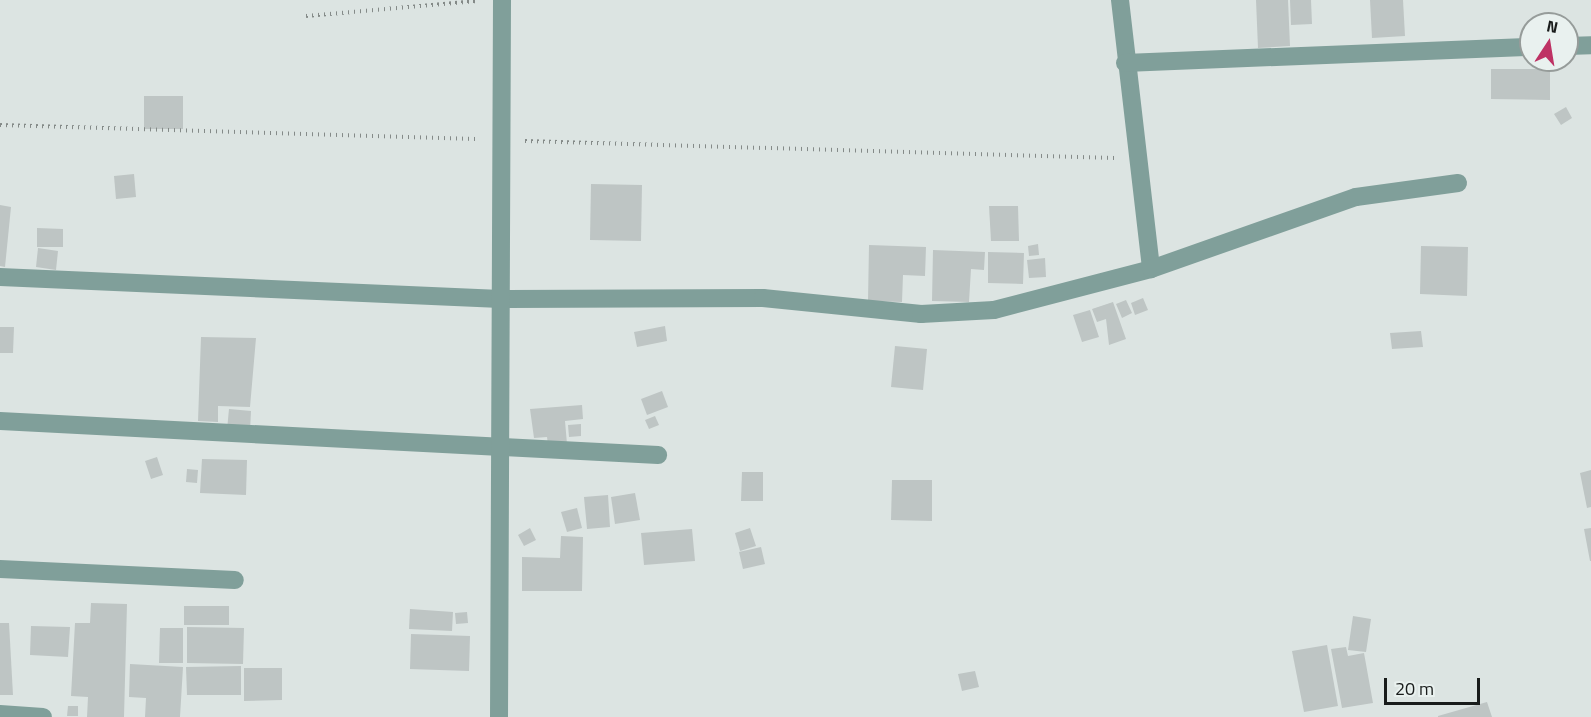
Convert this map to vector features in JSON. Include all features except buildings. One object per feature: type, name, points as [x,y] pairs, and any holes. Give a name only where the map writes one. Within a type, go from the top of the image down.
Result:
[{"type":"street","points":[[499,717],[502,0]]},
{"type":"street","points":[[1120,0],[1135,158],[1151,268]]},
{"type":"street","points":[[1125,63],[1519,47]]},
{"type":"street","points":[[0,277],[501,299],[764,298],[921,314],[994,310],[1151,268],[1356,196],[1458,183]]},
{"type":"street","points":[[0,421],[658,455]]},
{"type":"street","points":[[0,569],[235,580]]},
{"type":"street","points":[[0,714],[43,717]]},
{"type":"path","points":[[306,16],[489,0]]},
{"type":"path","points":[[0,124],[1135,158]]}]
